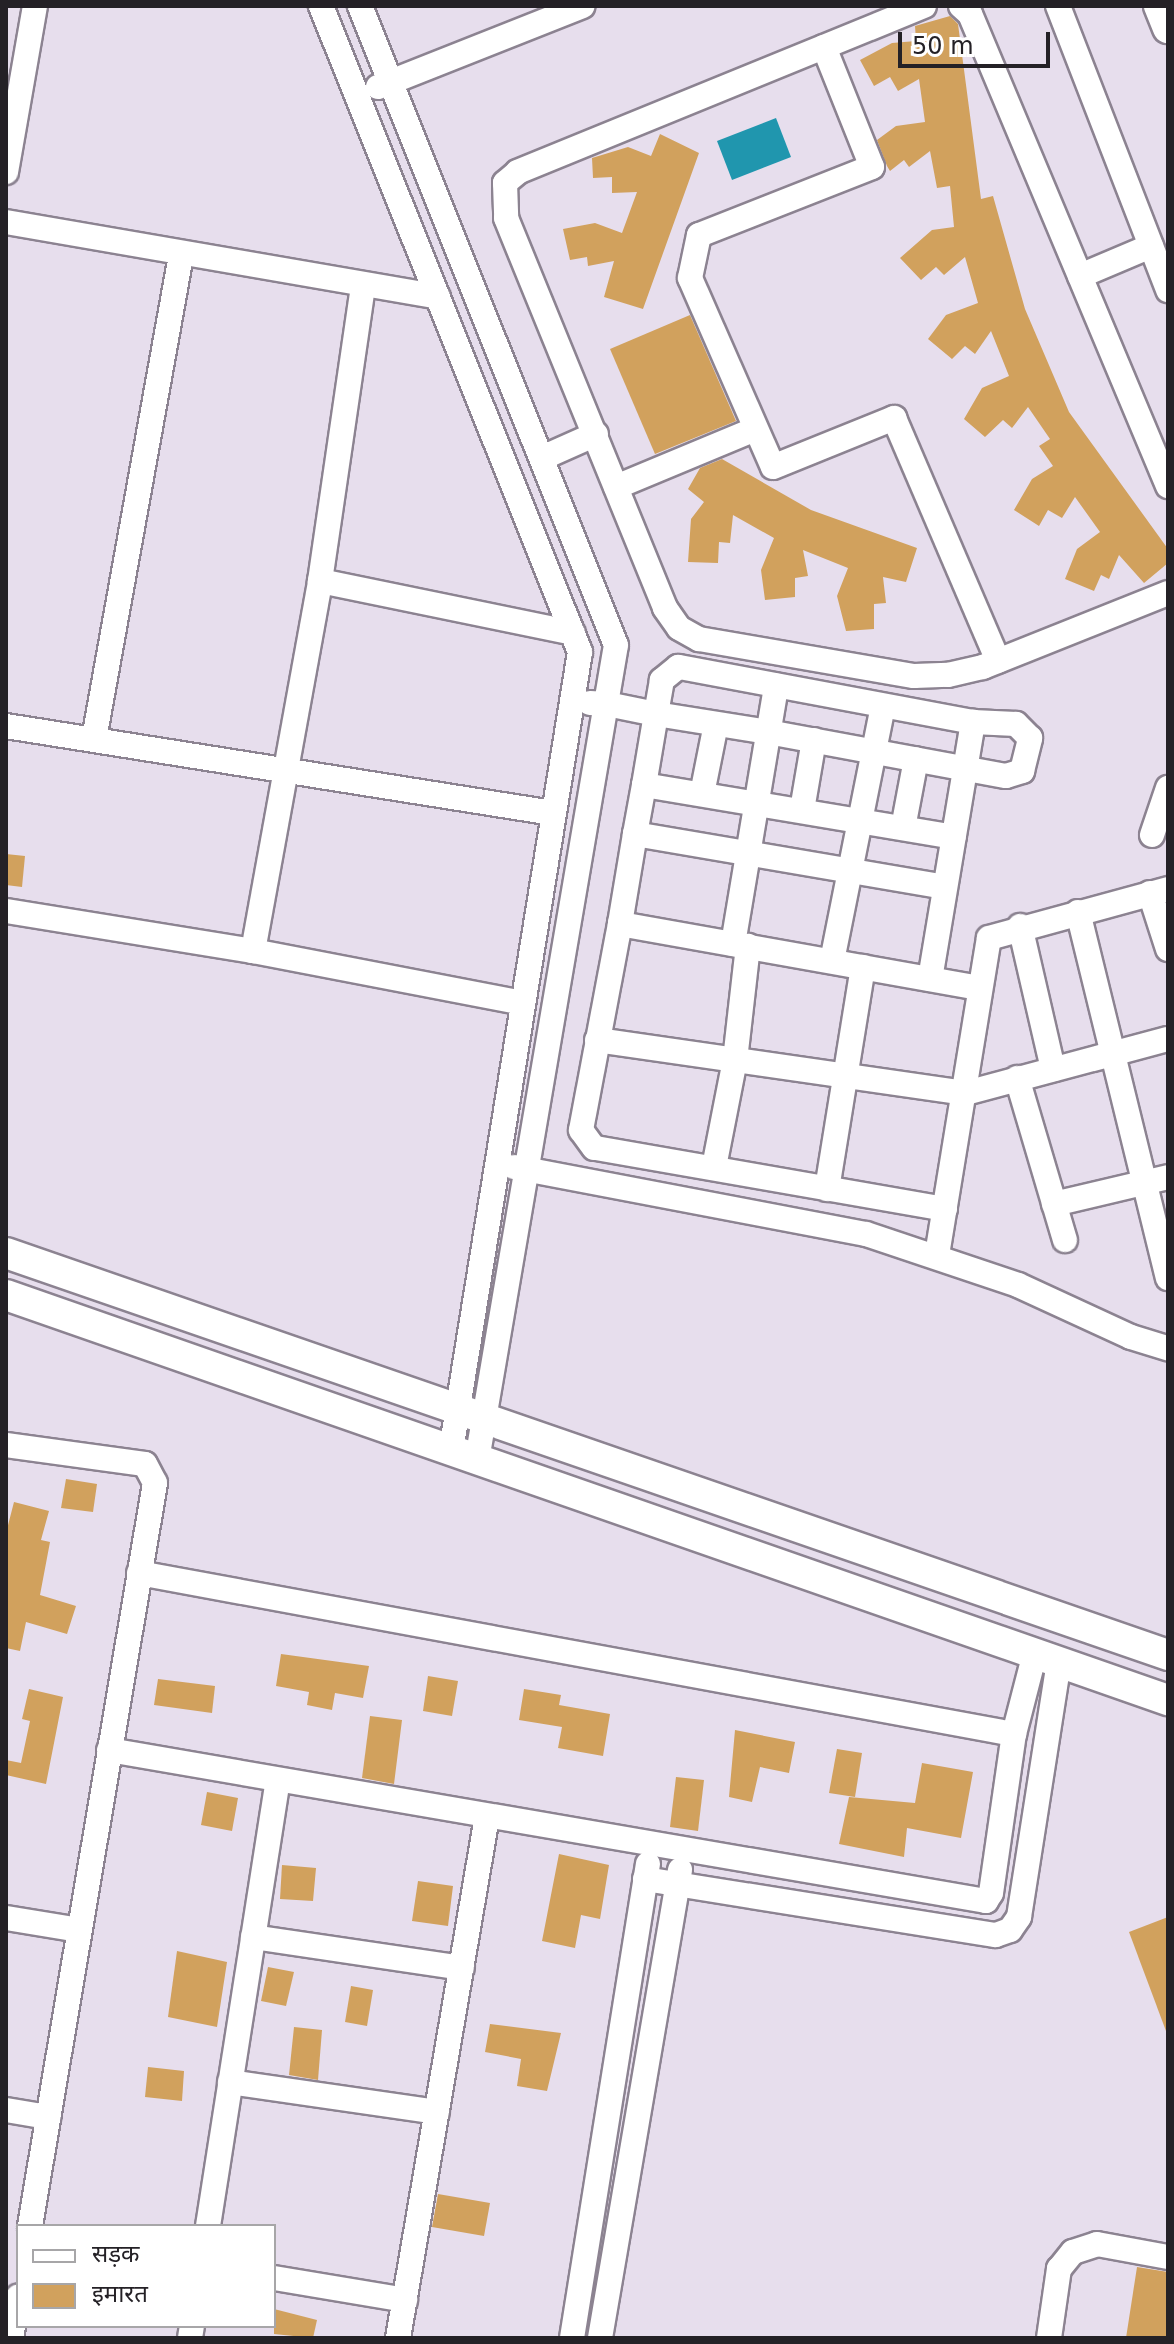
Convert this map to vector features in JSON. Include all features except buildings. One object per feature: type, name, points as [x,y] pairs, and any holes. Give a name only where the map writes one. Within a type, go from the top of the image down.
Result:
[{"type":"street","points":[[6,172],[35,6]]},
{"type":"street","points":[[321,6],[580,652],[497,1162],[464,1455]]},
{"type":"street","points":[[360,6],[616,645],[527,1170],[470,1414]]},
{"type":"street","points":[[357,95],[583,6]]},
{"type":"street","points":[[924,6],[518,172],[505,183],[506,218],[665,608],[679,628],[699,639],[914,676],[948,675],[998,661],[1168,593]]},
{"type":"street","points":[[961,6],[970,14],[1168,486]]},
{"type":"street","points":[[1058,6],[1168,290]]},
{"type":"street","points":[[1159,6],[1168,28]]},
{"type":"street","points":[[824,47],[872,167],[699,235],[690,278],[773,467],[894,418],[998,661]]},
{"type":"street","points":[[6,222],[438,297]]},
{"type":"street","points":[[1080,276],[1151,246]]},
{"type":"street","points":[[94,739],[181,254]]},
{"type":"street","points":[[253,951],[320,581],[363,286]]},
{"type":"street","points":[[616,487],[755,429]]},
{"type":"street","points":[[542,458],[596,434]]},
{"type":"street","points":[[320,581],[573,633]]},
{"type":"street","points":[[572,701],[607,704],[656,714],[814,740],[1006,776],[1022,771],[1026,764],[1030,738],[1024,728],[973,722],[678,667],[662,680],[656,714],[644,785],[635,834],[620,924],[581,1130],[584,1141],[594,1148],[945,1209]]},
{"type":"street","points":[[714,1167],[735,1060],[748,854],[776,686]]},
{"type":"street","points":[[832,961],[883,706]]},
{"type":"street","points":[[930,979],[973,722]]},
{"type":"street","points":[[702,794],[716,724]]},
{"type":"street","points":[[6,726],[553,813]]},
{"type":"street","points":[[802,810],[814,740]]},
{"type":"street","points":[[903,828],[916,759]]},
{"type":"street","points":[[644,785],[757,801],[954,837]]},
{"type":"street","points":[[1152,835],[1168,788]]},
{"type":"street","points":[[635,834],[945,887]]},
{"type":"street","points":[[937,1255],[989,938],[1020,926],[1159,891],[1168,949]]},
{"type":"street","points":[[6,911],[253,951],[523,1003]]},
{"type":"street","points":[[1078,912],[1168,1278]]},
{"type":"street","points":[[620,924],[979,988]]},
{"type":"street","points":[[1020,926],[1053,1069]]},
{"type":"street","points":[[827,1189],[863,967]]},
{"type":"street","points":[[597,1040],[966,1093],[1168,1039]]},
{"type":"street","points":[[1017,1078],[1065,1240]]},
{"type":"street","points":[[497,1162],[866,1234],[937,1255],[1168,1348]]},
{"type":"street","points":[[1054,1204],[1168,1177]]},
{"type":"street","points":[[6,1253],[1168,1655]]},
{"type":"street","points":[[6,1295],[1168,1700]]},
{"type":"street","points":[[6,1445],[145,1464],[155,1483],[30,2224]]},
{"type":"street","points":[[139,1573],[1014,1734]]},
{"type":"street","points":[[986,1901],[991,1893],[1014,1734],[1047,1657]]},
{"type":"street","points":[[645,1879],[996,1935],[1010,1930],[1019,1917],[1047,1657]]},
{"type":"street","points":[[109,1750],[651,1846],[986,1901],[1010,1930]]},
{"type":"street","points":[[208,2224],[278,1780]]},
{"type":"street","points":[[398,2338],[487,1817]]},
{"type":"street","points":[[572,2338],[651,1846]]},
{"type":"street","points":[[600,2338],[683,1851]]},
{"type":"street","points":[[6,1918],[79,1930]]},
{"type":"street","points":[[253,1937],[462,1968]]},
{"type":"street","points":[[230,2082],[437,2112]]},
{"type":"street","points":[[6,2110],[48,2117]]},
{"type":"street","points":[[1049,2338],[1059,2269],[1073,2252],[1097,2244],[1168,2257]]},
{"type":"street","points":[[276,2278],[405,2300]]},
{"type":"street","points":[[11,2338],[16,2309]]},
{"type":"water","points":[[776,118],[791,157],[732,180],[717,141]]}]
